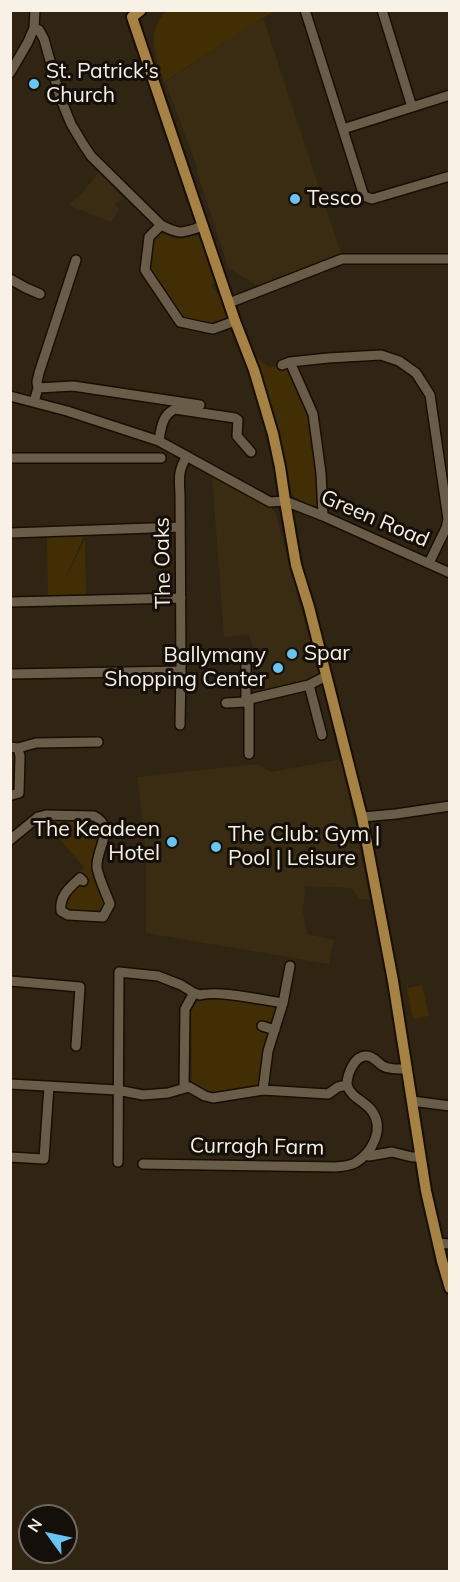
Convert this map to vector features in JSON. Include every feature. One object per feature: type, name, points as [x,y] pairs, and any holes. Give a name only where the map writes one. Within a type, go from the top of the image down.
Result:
[{"type":"main road","points":[[134,13],[268,416],[280,467],[296,565],[309,607],[362,817],[393,981],[426,1191],[450,1288]]},
{"type":"street","points":[[10,74],[34,28],[35,10]]},
{"type":"street","points":[[304,10],[364,196],[372,199],[450,176]]},
{"type":"street","points":[[382,10],[412,107]]},
{"type":"street","points":[[34,28],[39,30],[44,39],[60,97],[71,124],[91,156],[161,225],[174,232],[185,232],[203,226]]},
{"type":"street","points":[[343,129],[450,95]]},
{"type":"street","points":[[161,225],[149,237],[145,270],[180,322],[213,329],[235,321]]},
{"type":"street","points":[[230,303],[342,259],[450,258]]},
{"type":"street","points":[[34,402],[39,373],[76,260]]},
{"type":"street","points":[[10,279],[40,294]]},
{"type":"street","points":[[323,516],[321,473],[312,414],[286,364],[381,355],[399,361],[416,373],[430,395],[448,519],[429,563]]},
{"type":"street","points":[[38,388],[73,386],[200,405]]},
{"type":"street","name":"Green Road","points":[[10,396],[67,411],[159,441],[270,502],[285,501],[450,573]]},
{"type":"street","points":[[159,441],[164,418],[168,412],[175,409],[235,418],[238,420],[237,436],[251,452]]},
{"type":"street","name":"The Oaks","points":[[180,725],[179,480],[181,465],[187,456]]},
{"type":"street","points":[[10,458],[161,458]]},
{"type":"street","points":[[10,532],[180,527]]},
{"type":"street","points":[[10,602],[181,598]]},
{"type":"street","points":[[245,657],[249,754]]},
{"type":"street","points":[[10,674],[181,671]]},
{"type":"street","points":[[226,703],[247,701],[309,685],[326,676]]},
{"type":"street","points":[[309,685],[322,735]]},
{"type":"street","points":[[12,795],[19,793],[20,756],[14,748],[36,743],[98,742]]},
{"type":"street","points":[[362,817],[450,806]]},
{"type":"street","points":[[10,840],[38,817],[46,815],[94,816],[101,819],[105,831],[97,867],[110,904],[103,917],[68,915],[61,911],[60,907],[68,888],[80,878],[83,881]]},
{"type":"street","points":[[264,1090],[268,1051],[283,1003],[290,966]]},
{"type":"street","points":[[117,1162],[119,972],[158,976],[200,995],[238,996],[283,1003]]},
{"type":"street","points":[[10,981],[80,987],[76,1046]]},
{"type":"street","points":[[184,1088],[185,1009],[195,993]]},
{"type":"street","points":[[262,1026],[275,1030]]},
{"type":"street","points":[[367,1154],[376,1135],[377,1120],[365,1103],[354,1096],[346,1085],[354,1062],[366,1055],[391,1069],[407,1069]]},
{"type":"street","points":[[12,1084],[117,1090],[143,1095],[189,1088],[213,1098],[264,1090],[328,1094],[346,1085]]},
{"type":"street","points":[[10,1157],[44,1159],[49,1086]]},
{"type":"street","points":[[412,1101],[450,1106]]},
{"type":"street","name":"Curragh Farm","points":[[143,1164],[336,1167],[353,1163],[367,1154],[369,1156],[392,1152],[420,1157]]},
{"type":"street","points":[[438,1242],[450,1244]]},
{"type":"shaded area","points":[[166,11],[274,11],[164,82],[154,37]]},
{"type":"shaded area","points":[[263,18],[341,253],[258,287],[228,267],[197,166],[165,82]]},
{"type":"shaded area","points":[[99,172],[123,198],[115,204],[119,209],[111,222],[68,205],[82,193]]},
{"type":"shaded area","points":[[157,232],[177,239],[198,236],[204,243],[215,283],[212,285],[218,295],[220,294],[228,316],[226,319],[213,324],[182,318],[148,270],[153,238]]},
{"type":"shaded area","points":[[257,358],[270,368],[277,365],[280,369],[290,371],[302,398],[308,415],[321,501],[318,507],[305,503],[292,495],[280,433]]},
{"type":"shaded area","points":[[212,475],[275,511],[319,675],[315,682],[266,691],[249,634],[224,637]]},
{"type":"shaded area","points":[[84,536],[61,588],[85,539],[86,595],[48,596],[47,537]]},
{"type":"shaded area","points":[[341,759],[370,900],[360,899],[351,888],[305,886],[302,906],[307,934],[334,940],[329,964],[146,933],[146,854],[137,777],[258,764],[271,772]]},
{"type":"shaded area","points":[[91,819],[100,826],[100,839],[93,861],[106,904],[99,913],[65,909],[63,901],[78,885],[84,888],[89,881],[81,871],[84,867],[43,820]]},
{"type":"shaded area","points":[[422,985],[429,1016],[413,1019],[407,988]]},
{"type":"shaded area","points":[[207,997],[276,1006],[275,1022],[268,1032],[270,1035],[258,1088],[213,1093],[197,1087],[192,1081],[191,1013],[196,1003]]},
{"type":"place","name":"St. Patrick's Church","points":[[34,84]]},
{"type":"place","name":"Tesco","points":[[295,199]]},
{"type":"place","name":"Spar","points":[[292,654]]},
{"type":"place","name":"Ballymany Shopping Center","points":[[278,668]]},
{"type":"place","name":"The Keadeen Hotel","points":[[172,842]]},
{"type":"place","name":"The Club: Gym | Pool | Leisure","points":[[216,847]]}]
